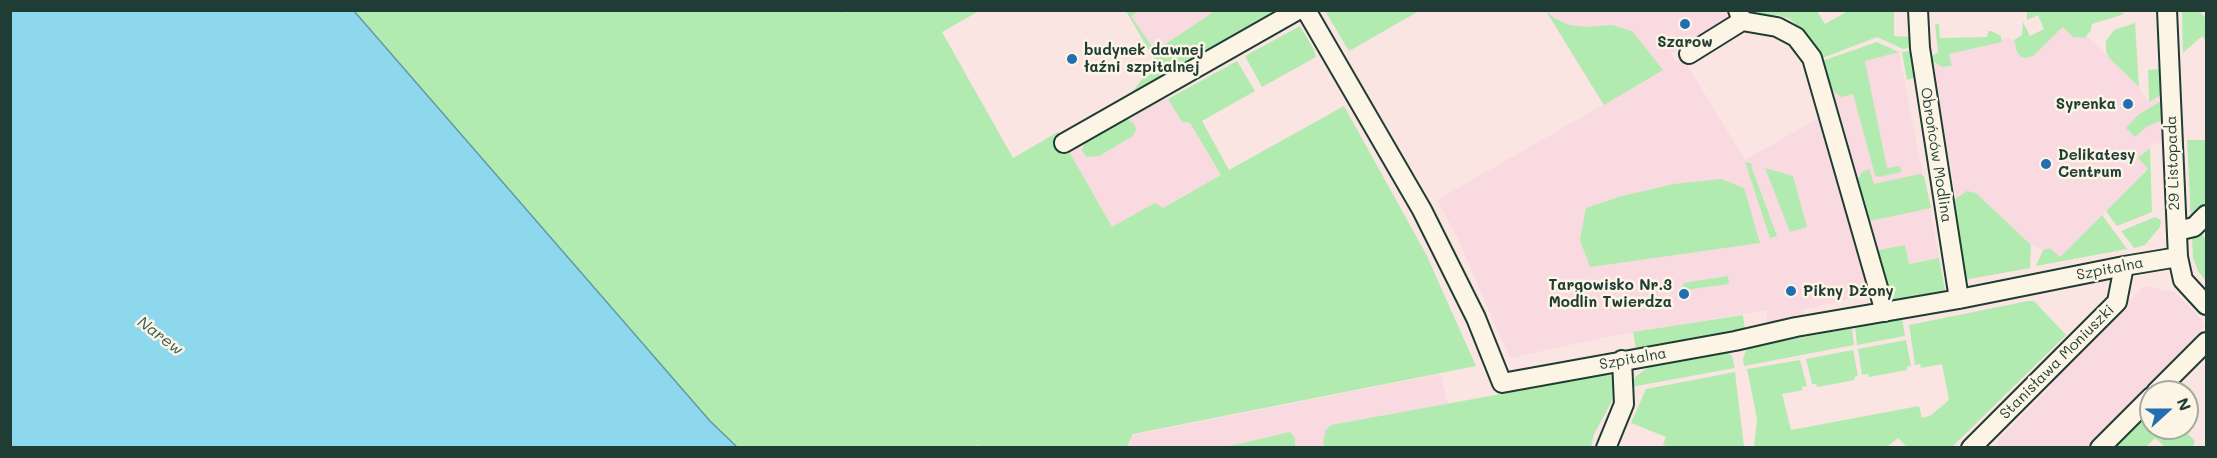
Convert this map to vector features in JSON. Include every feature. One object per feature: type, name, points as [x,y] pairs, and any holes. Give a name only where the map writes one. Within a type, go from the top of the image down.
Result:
[{"type":"street","points":[[1064,143],[1298,10]]},
{"type":"street","name":"Szpitalna","points":[[1306,10],[1422,210],[1476,318],[1502,383],[2178,257]]},
{"type":"street","name":"Obrońców Modlina","points":[[1918,10],[1920,48],[1959,299]]},
{"type":"street","name":"29 Listopada","points":[[2167,10],[2178,257],[2183,280],[2206,305]]},
{"type":"street","points":[[1689,54],[1740,16],[1777,27],[1796,37],[1812,58],[1885,312]]},
{"type":"street","points":[[2177,231],[2194,227],[2206,215]]},
{"type":"street","name":"Stanisława Moniuszki","points":[[1971,447],[2117,302],[2124,266]]},
{"type":"street","points":[[2168,380],[2206,342]]},
{"type":"street","points":[[1606,447],[1624,404],[1622,360]]},
{"type":"street","points":[[2100,447],[2139,409]]},
{"type":"shaded area","points":[[1126,11],[1257,11],[1160,69]]},
{"type":"shaded area","points":[[1546,11],[1730,11],[1728,19],[1671,53],[1676,62],[1683,58],[1745,160],[1824,115],[1874,293],[1802,310],[1804,319],[1768,325],[1766,311],[1762,311],[1616,335],[1510,358],[1456,235],[1437,200],[1603,105]]},
{"type":"shaded area","points":[[2063,27],[2073,37],[2085,38],[2087,36],[2139,87],[2148,101],[2161,95],[2163,143],[2156,143],[2139,158],[2148,168],[2060,257],[2050,248],[2043,250],[2031,245],[1976,193],[1960,194],[1956,198],[1945,135],[1940,131],[1934,63],[1942,67],[1951,67],[1949,54],[1999,43],[2004,38],[2014,40],[2017,52],[2029,58]]},
{"type":"shaded area","points":[[1899,52],[1939,258],[1909,264],[1905,245],[1874,251],[1819,62]]},
{"type":"shaded area","points":[[1168,99],[1182,122],[1190,123],[1221,175],[1163,208],[1155,204],[1112,227],[1068,152]]},
{"type":"shaded area","points":[[2144,286],[2174,292],[2201,319],[2204,327],[2152,380],[2139,380],[2139,394],[2087,447],[1998,447],[1998,440],[2052,386],[2049,382]]},
{"type":"shaded area","points":[[1440,374],[1448,403],[1485,448],[1127,448],[1133,435]]},
{"type":"green space","points":[[845,10],[847,13],[851,10],[979,11],[942,32],[1013,158],[1058,132],[1112,227],[1155,203],[1163,208],[1221,175],[1190,123],[1182,122],[1168,99],[1237,61],[1255,91],[1202,121],[1229,170],[1344,106],[1426,254],[1476,366],[1133,434],[1127,447],[981,448],[977,444],[977,447],[737,447],[710,421],[354,11]]},
{"type":"green space","points":[[2118,10],[2124,14],[2092,24],[2085,38],[2073,37],[2063,27],[2033,56],[2021,57],[2017,52],[2014,40],[2022,35],[2023,22],[2030,36],[2044,29],[2038,15],[2027,20],[2027,11]]},
{"type":"green space","points":[[1126,11],[1139,11],[1131,16],[1155,51],[1215,11],[1277,11],[1130,95],[1142,79],[1160,69]]},
{"type":"green space","points":[[1325,11],[1419,11],[1349,51]]},
{"type":"green space","points":[[1546,11],[1554,18],[1569,25],[1585,27],[1612,25],[1632,31],[1663,70],[1604,105]]},
{"type":"green space","points":[[1746,11],[1817,11],[1825,24],[1848,11],[1894,11],[1894,36],[1912,37],[1913,47],[1903,49],[1877,37],[1820,59],[1807,34],[1790,19],[1778,15],[1757,17]]},
{"type":"green space","points":[[2182,11],[2199,11],[2206,18],[2206,41],[2202,36],[2183,53]]},
{"type":"green space","points":[[2135,23],[2139,87],[2109,58],[2106,51],[2106,41],[2114,30]]},
{"type":"green space","points":[[1939,24],[1940,38],[1987,37],[1988,31],[1991,31],[2001,36],[2002,42],[1949,54],[1952,66],[1942,67],[1932,61],[1931,57],[1938,52],[1935,25]]},
{"type":"green space","points":[[1300,26],[1316,57],[1262,87],[1245,56]]},
{"type":"green space","points":[[1877,42],[1899,52],[1865,61],[1887,168],[1900,166],[1901,172],[1879,177],[1875,175],[1853,94],[1841,97],[1825,83],[1819,62]]},
{"type":"green space","points":[[1911,51],[1912,59],[1916,58],[1918,76],[1907,80],[1902,52]]},
{"type":"green space","points":[[2160,69],[2161,95],[2149,102],[2148,70]]},
{"type":"green space","points":[[2161,101],[2162,120],[2146,127],[2135,137],[2126,128],[2138,115]]},
{"type":"green space","points":[[1127,119],[1134,124],[1136,129],[1133,136],[1099,156],[1087,157],[1082,151],[1085,141]]},
{"type":"green space","points":[[2187,140],[2206,140],[2206,206],[2191,221]]},
{"type":"green space","points":[[2150,148],[2152,212],[2117,226],[2106,211],[2148,169],[2138,158]]},
{"type":"green space","points":[[1745,162],[1753,164],[1751,166],[1777,236],[1770,238]]},
{"type":"green space","points":[[1765,168],[1793,176],[1807,227],[1790,232]]},
{"type":"green space","points":[[1869,169],[1874,184],[1920,174],[1924,176],[1931,208],[1865,222],[1856,190],[1862,172]]},
{"type":"green space","points":[[1721,179],[1744,188],[1760,243],[1590,267],[1580,240],[1586,208],[1622,196],[1674,184]]},
{"type":"green space","points":[[1967,191],[1976,193],[2031,245],[2030,268],[1964,280],[1952,208],[1956,198]]},
{"type":"green space","points":[[2102,215],[2127,249],[2036,266],[2043,250],[2050,248],[2060,257]]},
{"type":"green space","points":[[2155,217],[2161,220],[2160,227],[2145,245],[2134,248],[2121,231]]},
{"type":"green space","points":[[2198,230],[2206,239],[2206,281],[2198,271],[2193,258],[2192,236]]},
{"type":"green space","points":[[1905,245],[1909,264],[1939,258],[1945,290],[1893,301],[1886,291],[1874,251]]},
{"type":"green space","points":[[1728,276],[1729,284],[1684,290],[1683,283]]},
{"type":"green space","points":[[2034,301],[2066,335],[1952,447],[1907,447],[1898,438],[1887,447],[1754,447],[1757,419],[1747,369],[1800,360],[1807,386],[1802,387],[1803,390],[1782,394],[1791,430],[1919,406],[1922,418],[1930,416],[1949,400],[1942,364],[1921,368],[1920,364],[1915,365],[1909,325]]},
{"type":"green space","points":[[1743,315],[1745,330],[1636,349],[1633,332]]},
{"type":"green space","points":[[1902,318],[1905,336],[1857,345],[1855,327]]},
{"type":"green space","points":[[1852,328],[1854,345],[1744,366],[1743,359],[1747,348]]},
{"type":"green space","points":[[1906,340],[1911,366],[1907,367],[1907,370],[1869,377],[1868,374],[1862,375],[1858,349]]},
{"type":"green space","points":[[1853,350],[1858,376],[1854,377],[1855,380],[1817,387],[1816,384],[1812,384],[1806,359]]},
{"type":"green space","points":[[1727,352],[1732,356],[1735,368],[1631,387],[1635,377],[1649,367]]},
{"type":"green space","points":[[1735,372],[1744,447],[1669,447],[1663,445],[1666,437],[1631,423],[1646,389]]},
{"type":"green space","points":[[1605,375],[1616,376],[1618,379],[1614,397],[1594,434],[1591,447],[1325,448],[1323,442],[1326,430],[1331,425]]},
{"type":"green space","points":[[2139,415],[2139,440],[2153,440],[2146,447],[2107,448]]},
{"type":"green space","points":[[1290,432],[1295,438],[1295,447],[1225,447]]},
{"type":"green space","points":[[2157,440],[2195,441],[2193,447],[2165,447]]},
{"type":"water","name":"Narew","points":[[10,11],[354,11],[710,421],[737,447],[11,447]]},
{"type":"place","name":"Szarow","points":[[1685,24]]},
{"type":"place","name":"budynek dawnej łaźni szpitalnej","points":[[1072,59]]},
{"type":"place","name":"Syrenka","points":[[2128,104]]},
{"type":"place","name":"Delikatesy Centrum","points":[[2046,164]]},
{"type":"place","name":"Pikny Dżony","points":[[1791,291]]},
{"type":"place","name":"Targowisko Nr.3 Modlin Twierdza","points":[[1684,294]]}]
